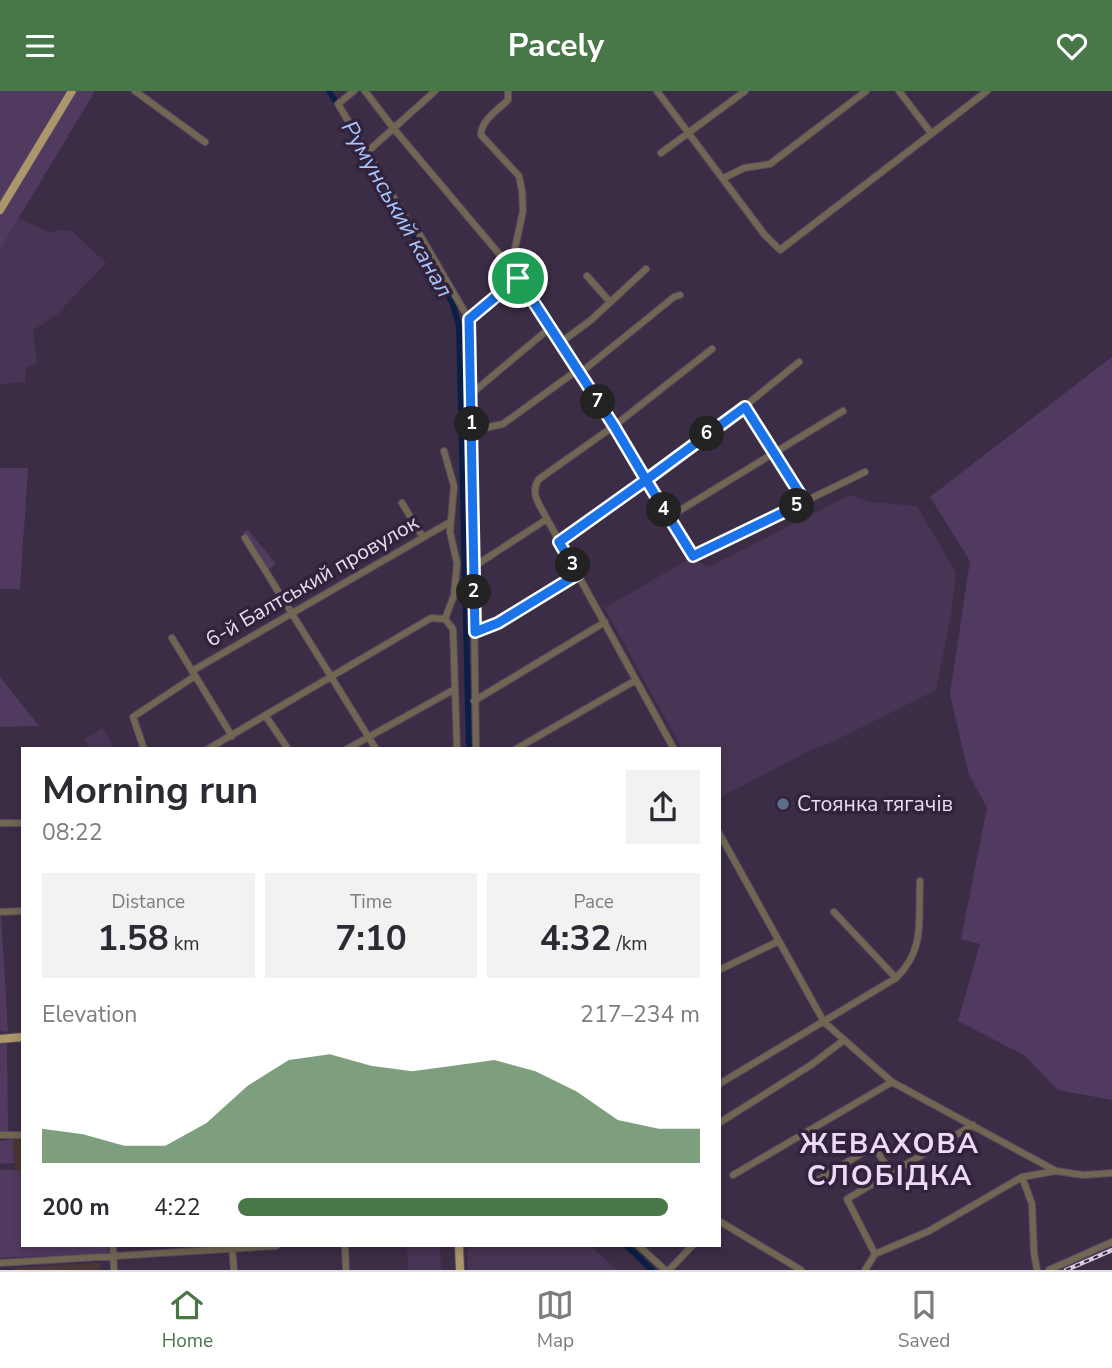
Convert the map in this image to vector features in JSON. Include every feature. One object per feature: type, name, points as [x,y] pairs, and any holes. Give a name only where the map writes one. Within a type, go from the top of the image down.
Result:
[{"type":"main road","points":[[0,210],[72,91]]},
{"type":"main road","points":[[0,1039],[21,1037]]},
{"type":"main road","points":[[458,1247],[460,1270]]},
{"type":"street","points":[[135,91],[205,142]]},
{"type":"street","points":[[354,91],[338,104],[469,319],[476,747]]},
{"type":"street","points":[[365,91],[511,268],[614,426],[693,556],[865,472]]},
{"type":"street","points":[[366,153],[435,91]]},
{"type":"street","points":[[508,91],[508,100],[480,130],[481,135],[519,176],[523,211],[511,268]]},
{"type":"street","points":[[657,91],[764,234],[780,250],[987,91]]},
{"type":"street","points":[[661,152],[745,91]]},
{"type":"street","points":[[724,178],[744,169],[770,164],[866,91]]},
{"type":"street","points":[[899,91],[931,133]]},
{"type":"street","points":[[560,343],[646,269]]},
{"type":"street","points":[[587,276],[610,302]]},
{"type":"street","points":[[469,319],[518,278]]},
{"type":"street","points":[[472,428],[503,424],[572,374],[579,372],[680,295]]},
{"type":"street","points":[[471,394],[551,327]]},
{"type":"street","points":[[673,747],[559,542],[534,494],[534,486],[539,479],[614,426],[712,349]]},
{"type":"street","points":[[559,542],[745,407],[799,362]]},
{"type":"street","points":[[745,407],[805,502]]},
{"type":"street","points":[[669,517],[843,411]]},
{"type":"street","points":[[444,451],[454,486],[450,522],[457,563],[454,595],[445,619]]},
{"type":"street","points":[[402,503],[422,536]]},
{"type":"street","points":[[473,567],[547,519]]},
{"type":"street","name":"6-й Балтський провулок","points":[[143,747],[133,717],[194,674],[292,612],[450,522]]},
{"type":"street","points":[[245,538],[375,747]]},
{"type":"street","points":[[475,632],[498,623],[578,574]]},
{"type":"street","points":[[212,747],[431,618],[445,619],[453,629],[457,747]]},
{"type":"street","points":[[474,701],[605,622]]},
{"type":"street","points":[[172,638],[232,736]]},
{"type":"street","points":[[519,747],[636,680]]},
{"type":"street","points":[[351,747],[455,689]]},
{"type":"street","points":[[265,715],[287,747]]},
{"type":"street","points":[[0,824],[21,823]]},
{"type":"street","points":[[721,837],[824,1022],[892,1082],[1056,1171]]},
{"type":"street","points":[[721,1083],[896,978],[913,959],[919,928],[920,881]]},
{"type":"street","points":[[0,912],[21,911]]},
{"type":"street","points":[[834,912],[896,978]]},
{"type":"street","points":[[722,969],[779,941]]},
{"type":"street","points":[[721,1122],[811,1065],[844,1040]]},
{"type":"street","points":[[733,1175],[892,1082]]},
{"type":"street","points":[[875,1254],[847,1199],[974,1125]]},
{"type":"street","points":[[0,1135],[21,1135]]},
{"type":"street","points":[[815,1182],[870,1148],[876,1149],[891,1174]]},
{"type":"street","points":[[865,1270],[875,1254],[929,1231],[1022,1177],[1056,1171],[1083,1175],[1112,1173]]},
{"type":"street","points":[[1022,1177],[1032,1204],[1037,1270]]},
{"type":"street","points":[[721,1221],[801,1270]]},
{"type":"street","points":[[1049,1270],[1112,1242]]},
{"type":"street","points":[[113,1247],[114,1270]]},
{"type":"street","points":[[0,1263],[232,1247],[234,1270]]},
{"type":"street","points":[[345,1247],[346,1270]]},
{"type":"street","points":[[640,1247],[667,1270],[691,1247]]},
{"type":"shaded area","points":[[0,91],[66,91],[0,202]]},
{"type":"shaded area","points":[[76,91],[95,91],[0,249],[0,214]]},
{"type":"shaded area","points":[[17,217],[50,233],[57,230],[72,231],[106,263],[56,315],[33,330],[37,364],[26,367],[25,382],[0,384],[0,249]]},
{"type":"shaded area","points":[[1112,357],[1112,1100],[1058,1090],[1024,1055],[958,1021],[980,944],[961,939],[987,808],[968,772],[950,694],[970,561],[930,497]]},
{"type":"shaded area","points":[[0,468],[28,468],[20,589],[0,589]]},
{"type":"shaded area","points":[[850,495],[869,502],[917,506],[956,573],[951,615],[936,690],[721,797],[721,747],[681,747],[605,608],[691,558],[709,567]]},
{"type":"shaded area","points":[[248,530],[276,564],[268,570],[243,532]]},
{"type":"shaded area","points":[[0,677],[39,726],[0,727]]},
{"type":"shaded area","points":[[102,728],[114,747],[87,747],[85,739]]},
{"type":"shaded area","points":[[1,916],[8,1032],[0,1031]]},
{"type":"shaded area","points":[[7,1041],[8,1135],[0,1135],[0,1042]]},
{"type":"shaded area","points":[[13,1139],[21,1139],[21,1171],[15,1171]]},
{"type":"shaded area","points":[[13,1139],[14,1163],[0,1164],[0,1141]]},
{"type":"shaded area","points":[[0,1171],[21,1171],[21,1247],[108,1247],[108,1253],[0,1258]]},
{"type":"shaded area","points":[[407,1247],[440,1247],[441,1270],[408,1270]]},
{"type":"shaded area","points":[[472,1247],[592,1247],[617,1270],[468,1270],[467,1250]]},
{"type":"shaded area","points":[[100,1263],[100,1270],[15,1270],[15,1268]]},
{"type":"waterway","name":"Румунський канал","points":[[329,91],[339,107]]},
{"type":"waterway","name":"Румунський канал","points":[[408,226],[453,304],[459,327],[469,747]]},
{"type":"waterway","name":"Румунський канал","points":[[628,1247],[652,1270]]},
{"type":"railway","points":[[1066,1270],[1112,1250]]},
{"type":"place","name":"Стоянка тягачів","points":[[783,804]]},
{"type":"district","name":"ЖЕВАХОВА СЛОБІДКА","points":[[890,1160]]},
{"type":"route","points":[[518,278],[469,319],[475,632],[498,623],[578,574],[559,542],[646,480],[693,556],[805,502],[745,407],[646,480],[518,278]]}]
